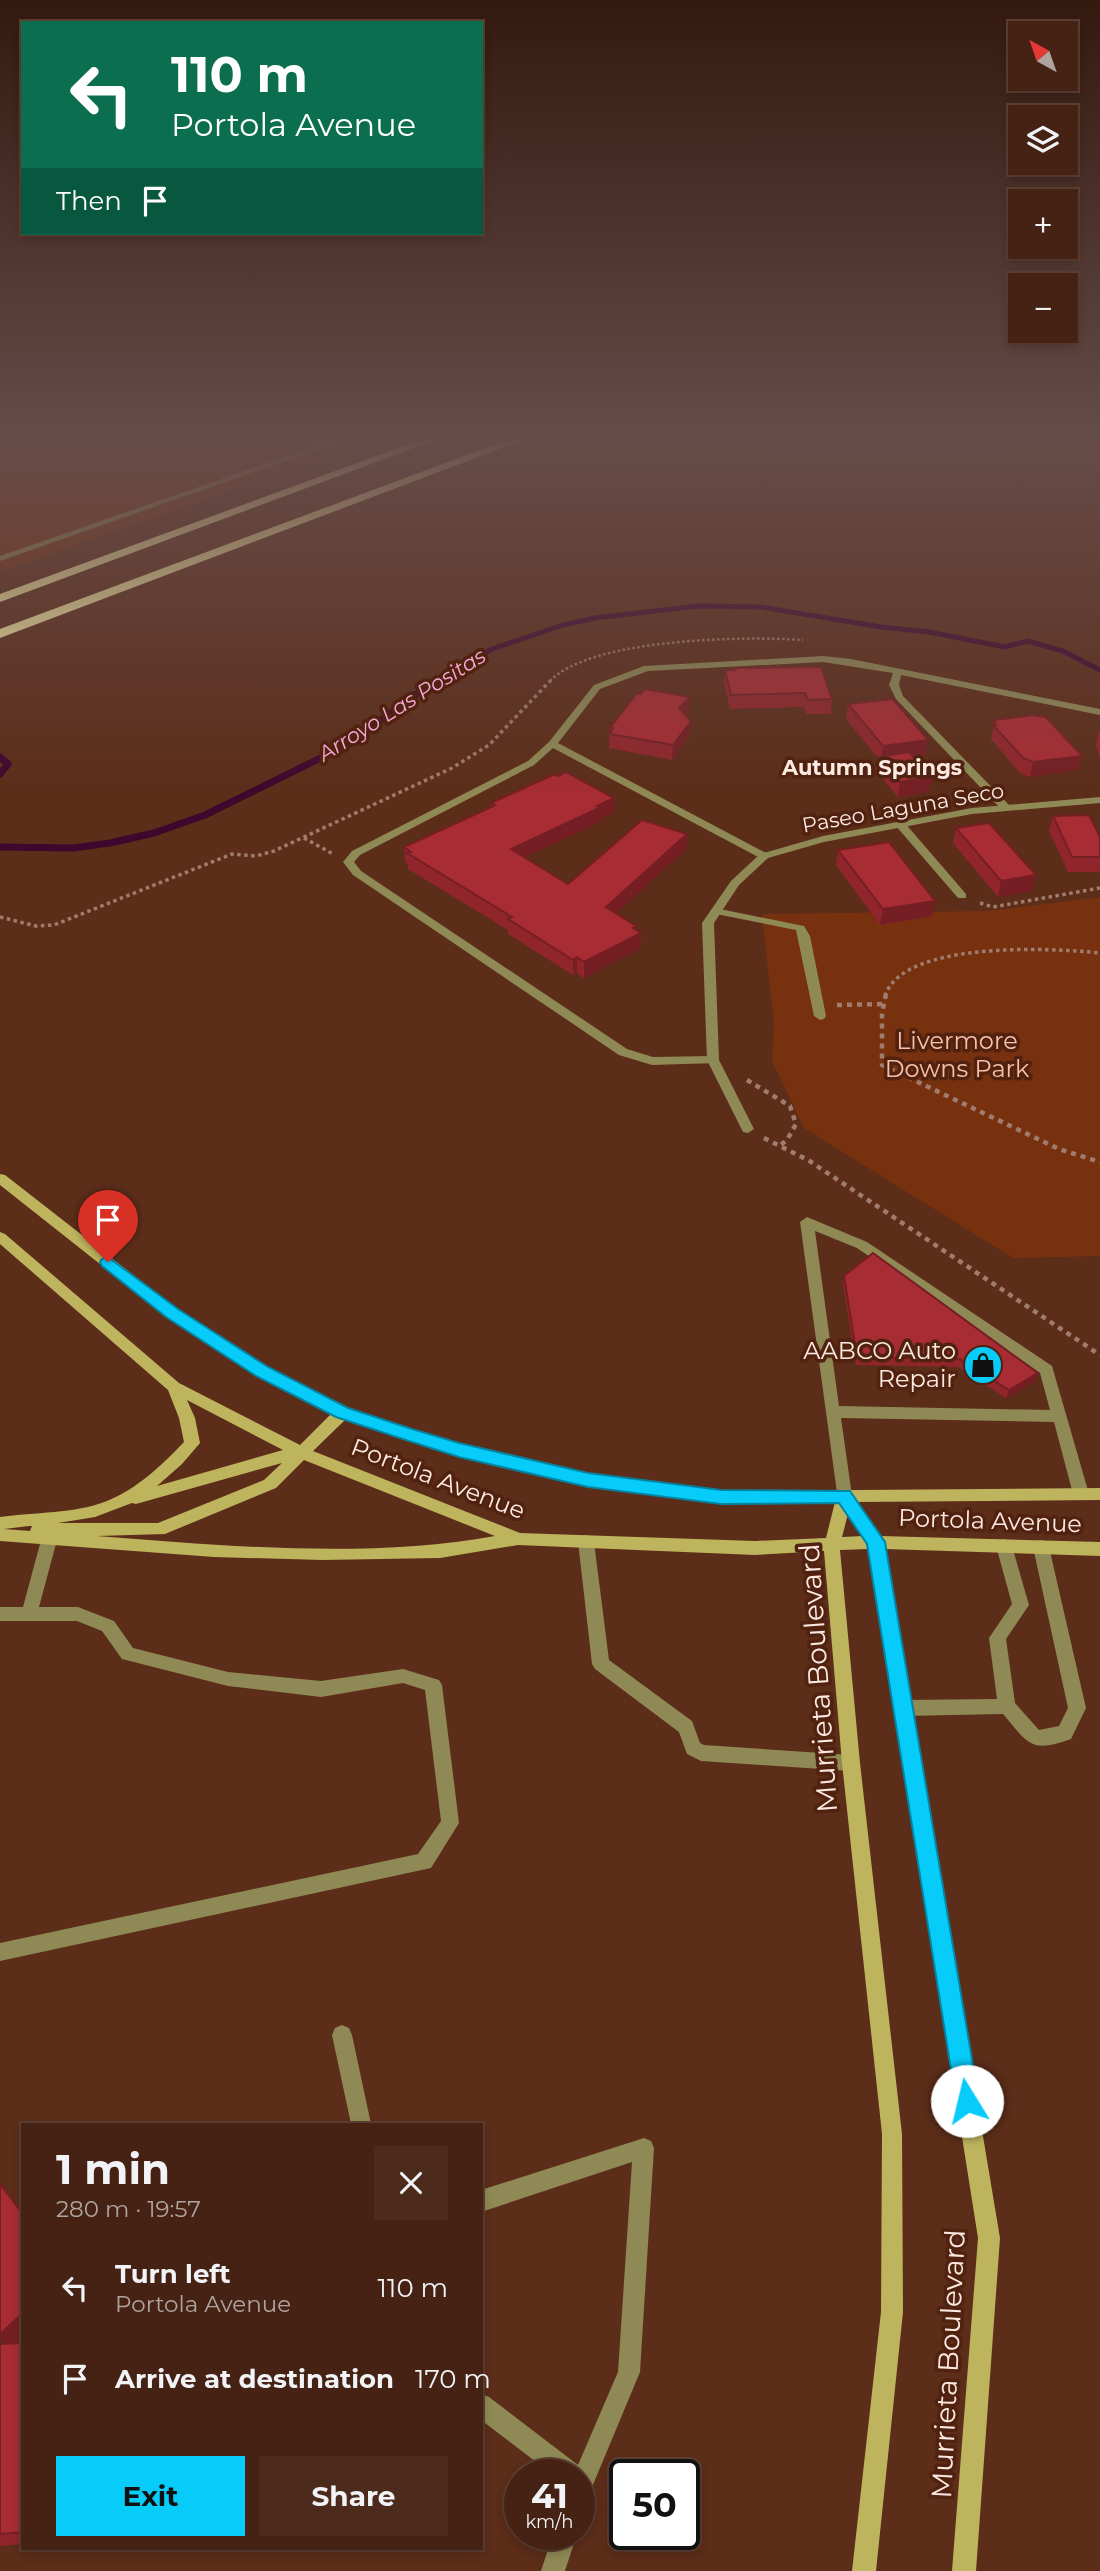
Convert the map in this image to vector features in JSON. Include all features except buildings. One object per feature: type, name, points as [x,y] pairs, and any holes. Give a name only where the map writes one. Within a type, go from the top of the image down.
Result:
[{"type":"highway","points":[[0,598],[121,554]]},
{"type":"highway","points":[[0,634],[215,554]]},
{"type":"main road","name":"Portola Avenue","points":[[0,1178],[172,1313],[262,1372],[342,1413],[459,1450],[588,1480],[721,1497],[1100,1494]]},
{"type":"main road","name":"Portola Avenue","points":[[0,1237],[173,1387],[300,1452],[519,1539],[755,1548],[876,1542],[1100,1549]]},
{"type":"main road","points":[[120,1502],[156,1480],[192,1443],[187,1418],[173,1387]]},
{"type":"main road","points":[[50,1534],[159,1529],[270,1484],[342,1413]]},
{"type":"main road","points":[[0,1523],[85,1511],[300,1452]]},
{"type":"main road","name":"Murrieta Boulevard","points":[[844,1496],[876,1542],[989,2238],[964,2571]]},
{"type":"main road","name":"Murrieta Boulevard","points":[[844,1496],[832,1546],[851,1763],[892,2134],[892,2312],[864,2571]]},
{"type":"main road","points":[[0,1532],[50,1534],[227,1552],[370,1555],[432,1552],[519,1539]]},
{"type":"street","points":[[713,1060],[652,1061],[623,1052],[357,873],[348,862],[356,853],[531,763],[552,744],[597,687],[647,668],[823,659],[898,671],[1100,712]]},
{"type":"street","points":[[898,671],[894,685],[900,697],[1006,808]]},
{"type":"street","points":[[552,744],[764,856]]},
{"type":"street","name":"Paseo Laguna Seco","points":[[748,1129],[713,1060],[708,923],[735,883],[764,856],[823,839],[972,811],[1100,800]]},
{"type":"street","points":[[900,824],[962,897]]},
{"type":"street","points":[[715,911],[800,928],[819,1010]]},
{"type":"street","points":[[844,1496],[807,1222],[862,1245],[1048,1370],[1081,1494]]},
{"type":"street","points":[[833,1412],[1060,1416]]},
{"type":"street","points":[[29,1614],[50,1534]]},
{"type":"street","points":[[586,1542],[601,1664],[686,1727],[693,1748],[701,1753],[851,1763]]},
{"type":"street","points":[[1004,1546],[1021,1605],[997,1639],[1007,1706],[1035,1738],[1065,1733],[1077,1708],[1041,1547]]},
{"type":"street","points":[[0,1614],[78,1615],[108,1626],[128,1654],[228,1679],[321,1689],[402,1676],[433,1685],[450,1823],[424,1862],[0,1952]]},
{"type":"street","points":[[904,1708],[1007,1706]]},
{"type":"street","points":[[342,2035],[361,2123]]},
{"type":"street","points":[[483,2200],[644,2148],[629,2372],[589,2459]]},
{"type":"street","points":[[483,2407],[549,2459]]},
{"type":"street","points":[[553,2571],[560,2550]]},
{"type":"path","points":[[0,916],[36,926],[54,925],[232,854],[256,856],[274,851],[452,768],[480,751],[489,745],[554,677],[577,664],[625,649],[656,645],[770,638],[805,640]]},
{"type":"path","points":[[304,837],[348,862]]},
{"type":"path","points":[[962,897],[993,907],[1100,888]]},
{"type":"path","points":[[1100,953],[1005,950],[955,956],[909,967],[890,984],[885,1004],[882,1065],[1059,1149],[1100,1162]]},
{"type":"path","points":[[819,1010],[885,1004]]},
{"type":"path","points":[[742,1075],[748,1082],[790,1106],[796,1124],[787,1140],[779,1146]]},
{"type":"path","points":[[748,1129],[808,1160],[1100,1355]]},
{"type":"green space","points":[[0,554],[51,554],[0,572]]},
{"type":"green space","name":"Livermore Downs Park","points":[[1100,897],[1100,1256],[1013,1258],[804,1128],[772,1061],[774,1024],[762,914],[989,911]]},
{"type":"waterway","name":"Arroyo Las Positas","points":[[438,681],[492,649],[563,625],[595,618],[698,606],[761,607],[881,627],[929,632],[1005,647],[1027,641],[1063,651],[1100,670]]},
{"type":"waterway","name":"Arroyo Las Positas","points":[[0,847],[73,848],[110,843],[154,833],[205,815],[349,744],[410,698],[441,679]]},
{"type":"waterway","name":"Arroyo Las Positas","points":[[0,757],[8,764],[0,774]]},
{"type":"place","name":"AABCO Auto Repair","points":[[983,1365]]},
{"type":"district","name":"Autumn Springs","points":[[872,768]]},
{"type":"route","points":[[108,1262],[172,1313],[262,1372],[342,1413],[459,1450],[588,1480],[721,1497],[844,1496],[876,1542],[967,2101]]}]
